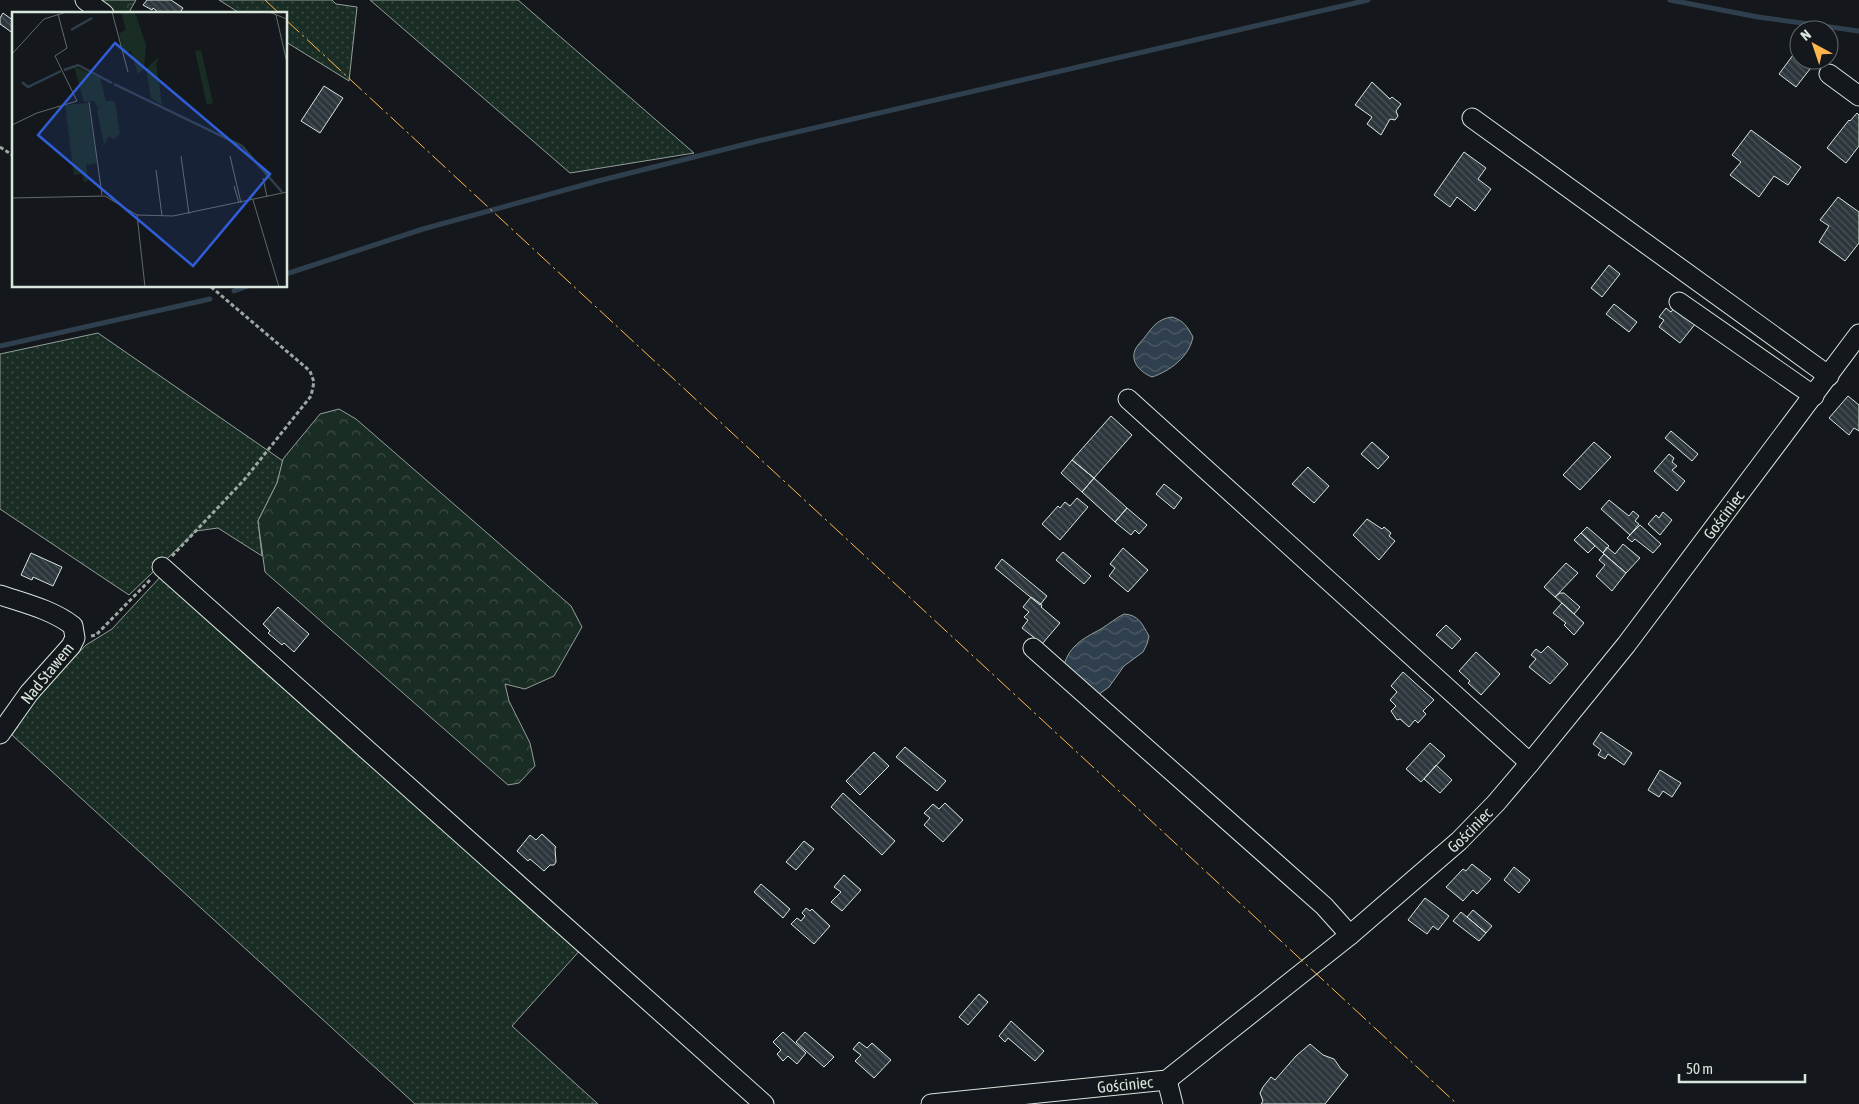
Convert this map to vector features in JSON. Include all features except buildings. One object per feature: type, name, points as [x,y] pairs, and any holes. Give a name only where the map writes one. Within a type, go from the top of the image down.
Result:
[{"type":"street","points":[[85,0],[101,12]]},
{"type":"street","points":[[1829,74],[1859,96]]},
{"type":"street","points":[[1472,118],[1829,376]]},
{"type":"street","points":[[1679,302],[1814,396]]},
{"type":"street","name":"Gościniec","points":[[931,1104],[1167,1080],[1350,935],[1459,841],[1530,763],[1626,645],[1859,334]]},
{"type":"street","points":[[1128,399],[1530,763]]},
{"type":"street","points":[[162,567],[764,1104]]},
{"type":"street","name":"Nad Stawem","points":[[0,595],[67,621],[73,626],[75,638],[60,660],[28,693],[0,734]]},
{"type":"street","points":[[1033,648],[1324,906],[1350,935]]},
{"type":"street","points":[[1167,1080],[1173,1104]]},
{"type":"path","points":[[0,147],[12,155]]},
{"type":"path","points":[[212,288],[310,370],[314,382],[311,396],[244,480]]},
{"type":"green space","points":[[97,0],[136,0],[129,12],[112,12]]},
{"type":"green space","points":[[219,0],[332,0],[336,4],[357,7],[349,81],[288,43],[288,12],[238,12]]},
{"type":"green space","points":[[370,0],[518,0],[694,153],[570,173]]},
{"type":"green space","points":[[98,333],[283,461],[277,483],[258,521],[262,556],[218,528],[196,531],[129,595],[0,509],[0,354]]},
{"type":"green space","points":[[339,409],[356,419],[571,606],[582,627],[554,676],[525,689],[505,684],[509,701],[530,743],[535,766],[519,783],[508,785],[265,572],[258,521],[277,483],[283,459],[320,414]]},
{"type":"green space","points":[[163,574],[582,948],[512,1026],[598,1104],[415,1104],[12,735],[39,694],[86,645],[112,629]]},
{"type":"water","points":[[1172,317],[1180,320],[1187,327],[1193,337],[1191,344],[1178,362],[1152,377],[1138,367],[1134,359],[1135,350],[1156,324],[1163,319]]},
{"type":"water","points":[[1124,614],[1137,618],[1142,624],[1149,636],[1147,644],[1143,652],[1124,666],[1109,687],[1095,697],[1063,670],[1065,662],[1068,655],[1082,640]]},
{"type":"waterway","points":[[288,273],[423,229],[598,181],[762,140],[1368,0]]},
{"type":"waterway","points":[[1670,0],[1758,17],[1859,31]]},
{"type":"waterway","points":[[234,291],[242,288]]},
{"type":"waterway","points":[[0,346],[210,299]]},
{"type":"power","points":[[265,0],[278,12]]},
{"type":"power","points":[[288,22],[1457,1104]]}]
